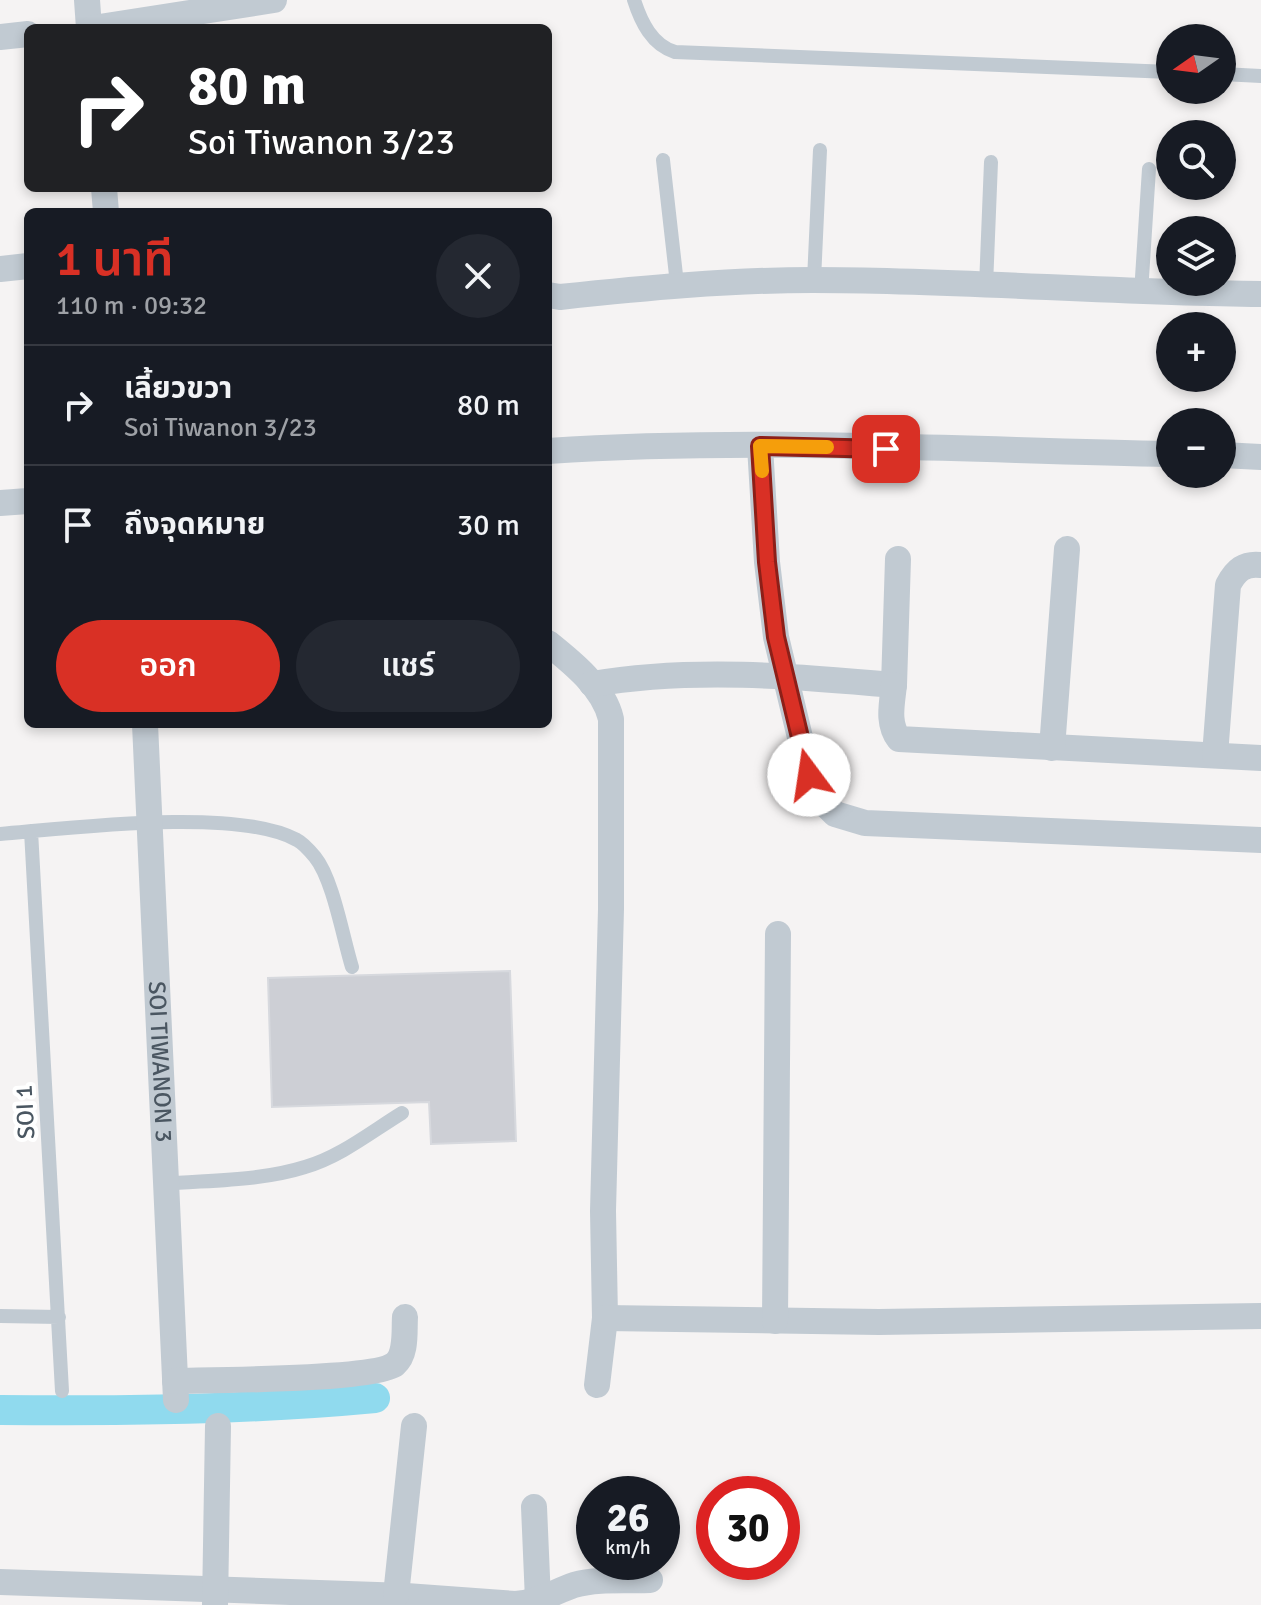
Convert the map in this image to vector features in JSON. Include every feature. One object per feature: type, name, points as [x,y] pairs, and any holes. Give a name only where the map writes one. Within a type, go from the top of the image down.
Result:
[{"type":"street","points":[[87,0],[90,24]]},
{"type":"street","points":[[117,24],[274,0]]},
{"type":"street","points":[[0,37],[24,34]]},
{"type":"street","points":[[0,269],[24,266]]},
{"type":"street","points":[[552,296],[677,284],[814,280],[1141,293],[1261,294]]},
{"type":"street","points":[[760,446],[767,562],[784,675],[809,775],[818,797],[835,814],[865,823],[1261,840]]},
{"type":"street","points":[[552,451],[760,446],[1156,454]]},
{"type":"street","points":[[1236,456],[1261,457]]},
{"type":"street","points":[[0,503],[24,501]]},
{"type":"street","points":[[1052,748],[1067,549]]},
{"type":"street","points":[[898,559],[891,719],[893,731],[899,739],[1261,758]]},
{"type":"street","points":[[1215,755],[1228,585],[1235,573],[1249,564],[1261,565]]},
{"type":"street","points":[[552,647],[592,684],[608,705],[612,735],[603,1211],[605,1318],[597,1385]]},
{"type":"street","points":[[592,684],[679,674],[784,675],[894,685]]},
{"type":"street","name":"SOI TIWANON 3","points":[[145,728],[164,1184],[176,1390],[388,1368],[397,1362],[402,1353],[405,1317]]},
{"type":"street","points":[[775,1321],[778,934]]},
{"type":"street","points":[[605,1318],[775,1321],[1261,1316]]},
{"type":"street","points":[[215,1597],[218,1426]]},
{"type":"street","points":[[403,1599],[414,1426]]},
{"type":"street","points":[[534,1507],[538,1600]]},
{"type":"street","points":[[0,1582],[64,1594],[403,1599],[515,1604],[538,1600],[576,1584],[650,1580]]},
{"type":"lane","points":[[634,0],[653,39],[662,48],[675,52],[1156,71]]},
{"type":"lane","points":[[1236,75],[1261,76]]},
{"type":"lane","points":[[814,280],[820,150]]},
{"type":"lane","points":[[663,160],[677,284]]},
{"type":"lane","points":[[986,286],[991,162]]},
{"type":"lane","points":[[1141,293],[1149,169]]},
{"type":"lane","points":[[0,834],[150,823],[228,823],[269,830],[299,841],[316,858],[326,879],[352,967]]},
{"type":"lane","name":"SOI 1","points":[[31,831],[62,1391]]},
{"type":"lane","points":[[164,1184],[270,1175],[307,1167],[345,1149],[402,1113]]},
{"type":"lane","points":[[0,1316],[59,1317]]},
{"type":"building","points":[[510,971],[516,1141],[431,1144],[429,1102],[272,1107],[268,978]]},
{"type":"waterway","points":[[0,1410],[188,1409],[375,1398]]},
{"type":"slow traffic","points":[[762,471],[760,446],[827,447]]},
{"type":"route","points":[[809,775],[776,637],[767,562],[760,446],[886,449]]}]
